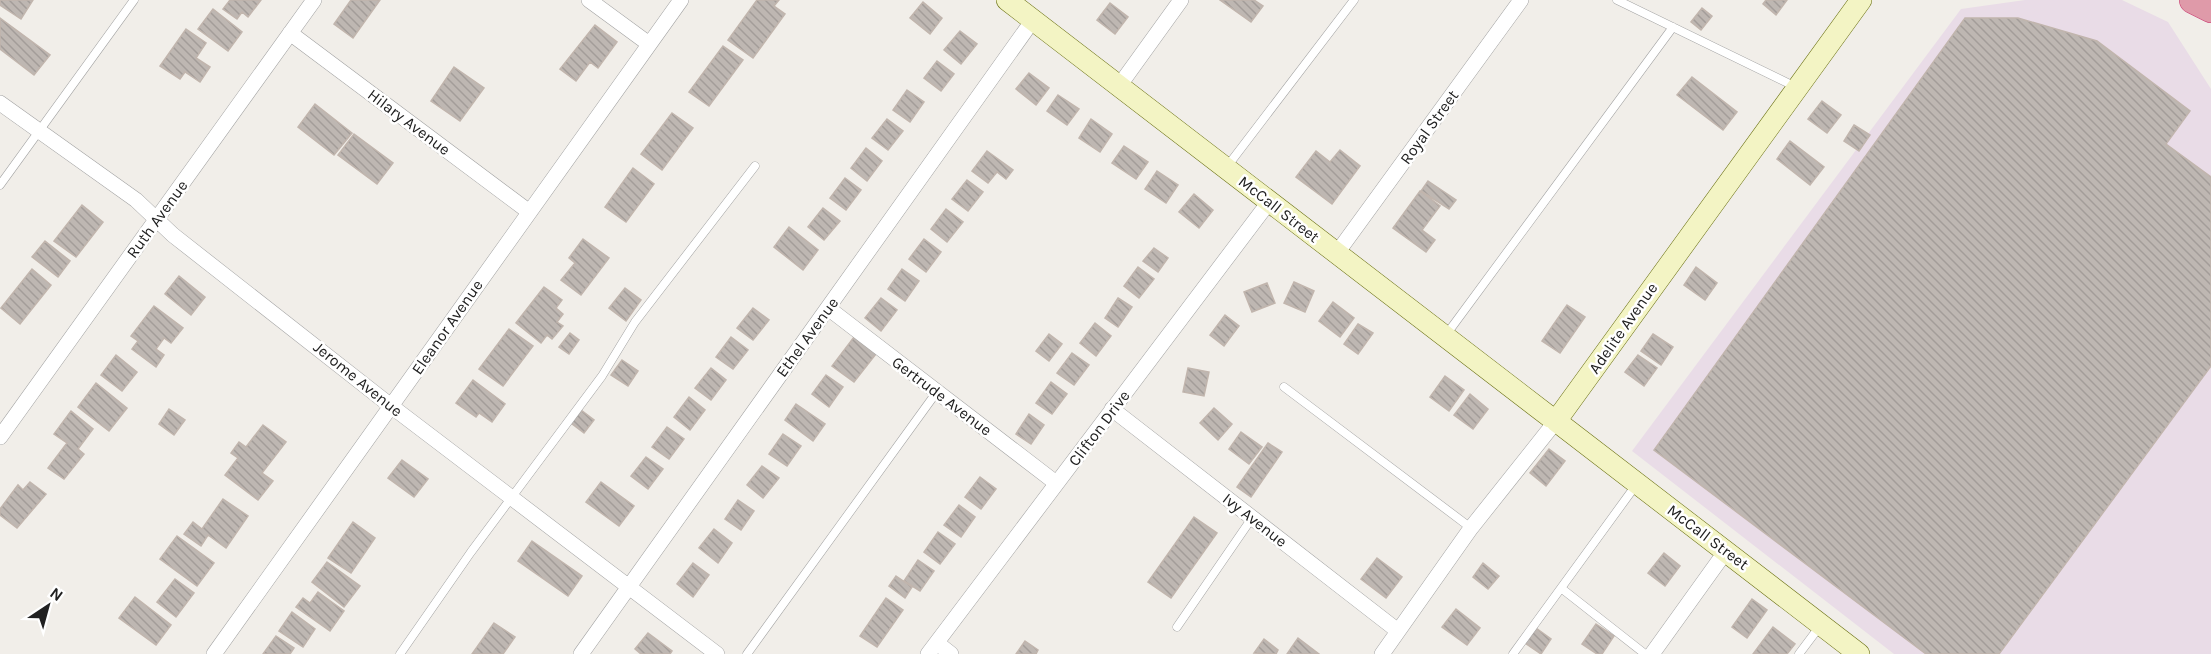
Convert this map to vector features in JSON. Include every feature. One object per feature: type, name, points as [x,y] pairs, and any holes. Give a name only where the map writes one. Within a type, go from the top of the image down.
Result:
[{"type":"highway","points":[[2193,0],[2211,9]]},
{"type":"street","name":"Ruth Avenue","points":[[0,437],[314,0]]},
{"type":"street","points":[[589,0],[649,44]]},
{"type":"street","name":"Eleanor Avenue","points":[[214,654],[528,211],[681,0]]},
{"type":"street","name":"McCall Street","points":[[1007,0],[1859,654]]},
{"type":"street","points":[[1119,86],[1181,0]]},
{"type":"street","name":"Royal Street","points":[[1337,253],[1521,0]]},
{"type":"street","name":"Adelite Avenue","points":[[1382,654],[1472,528],[1862,0]]},
{"type":"street","name":"Ethel Avenue","points":[[581,654],[1034,20]]},
{"type":"street","name":"Hilary Avenue","points":[[290,33],[528,211]]},
{"type":"street","name":"Jerome Avenue","points":[[0,103],[136,200],[156,219],[391,406],[717,654]]},
{"type":"street","name":"Clifton Drive","points":[[932,648],[1269,202]]},
{"type":"street","name":"Gertrude Avenue","points":[[828,308],[1056,483]]},
{"type":"street","name":"Ivy Avenue","points":[[1112,409],[1398,631]]},
{"type":"street","points":[[1652,654],[1726,551]]},
{"type":"street","points":[[932,648],[951,654]]},
{"type":"lane","points":[[0,185],[134,0]]},
{"type":"lane","points":[[1226,168],[1354,0]]},
{"type":"lane","points":[[1617,0],[1797,88]]},
{"type":"lane","points":[[1445,336],[1673,27]]},
{"type":"lane","points":[[400,654],[511,497],[602,376],[635,322],[755,166]]},
{"type":"lane","points":[[1284,387],[1472,528]]},
{"type":"lane","points":[[747,654],[936,393]]},
{"type":"lane","points":[[1513,654],[1637,484]]},
{"type":"lane","points":[[1177,627],[1252,518]]},
{"type":"lane","points":[[1561,588],[1645,654]]},
{"type":"lane","points":[[1799,654],[1821,624]]},
{"type":"shaded area","points":[[2025,0],[2122,0],[2168,22],[2211,89],[2211,654],[1894,654],[1632,451],[1961,9]]},
{"type":"building","points":[[0,0],[33,0],[21,19],[0,5]]},
{"type":"building","points":[[230,0],[261,0],[248,17],[242,12],[237,19],[223,9]]},
{"type":"building","points":[[351,0],[380,0],[353,38],[334,24]]},
{"type":"building","points":[[757,0],[779,0],[774,6],[785,14],[753,58],[728,40]]},
{"type":"building","points":[[1220,0],[1254,0],[1263,6],[1251,22]]},
{"type":"building","points":[[1766,0],[1787,0],[1776,15],[1763,4]]},
{"type":"building","points":[[923,2],[942,18],[930,34],[910,18]]},
{"type":"building","points":[[1110,3],[1128,17],[1115,34],[1097,20]]},
{"type":"building","points":[[1702,8],[1712,16],[1701,30],[1691,22]]},
{"type":"building","points":[[213,9],[242,32],[228,51],[198,29]]},
{"type":"building","points":[[0,18],[50,55],[34,75],[0,49]]},
{"type":"building","points":[[1965,18],[2018,18],[2097,41],[2190,111],[2166,144],[2211,177],[2211,366],[1999,654],[1926,654],[1654,450]]},
{"type":"building","points":[[595,25],[617,42],[598,68],[590,62],[576,81],[560,69]]},
{"type":"building","points":[[186,29],[206,43],[196,58],[210,67],[200,82],[185,72],[180,79],[160,66]]},
{"type":"building","points":[[960,31],[977,44],[961,64],[944,50]]},
{"type":"building","points":[[723,46],[743,60],[709,106],[689,92]]},
{"type":"building","points":[[937,61],[954,74],[941,91],[924,78]]},
{"type":"building","points":[[454,67],[484,88],[460,121],[431,101]]},
{"type":"building","points":[[1029,73],[1049,88],[1036,105],[1016,89]]},
{"type":"building","points":[[1692,77],[1737,112],[1723,130],[1677,95]]},
{"type":"building","points":[[907,90],[924,102],[910,122],[893,110]]},
{"type":"building","points":[[1058,95],[1079,109],[1067,125],[1047,111]]},
{"type":"building","points":[[1822,101],[1841,115],[1827,133],[1808,119]]},
{"type":"building","points":[[315,104],[352,133],[334,155],[298,127]]},
{"type":"building","points":[[672,113],[693,128],[662,170],[641,154]]},
{"type":"building","points":[[887,119],[903,131],[888,150],[872,138]]},
{"type":"building","points":[[1091,119],[1112,134],[1100,152],[1079,138]]},
{"type":"building","points":[[1854,125],[1870,135],[1859,151],[1844,141]]},
{"type":"building","points":[[354,134],[393,163],[377,184],[338,155]]},
{"type":"building","points":[[1790,141],[1824,167],[1810,185],[1777,159]]},
{"type":"building","points":[[1124,146],[1148,162],[1136,179],[1112,163]]},
{"type":"building","points":[[866,148],[882,161],[867,181],[851,168]]},
{"type":"building","points":[[1340,150],[1360,166],[1332,204],[1296,177],[1316,151],[1330,162]]},
{"type":"building","points":[[987,151],[1013,170],[1006,179],[997,172],[988,183],[972,171]]},
{"type":"building","points":[[633,168],[654,184],[626,222],[605,207]]},
{"type":"building","points":[[1157,171],[1178,185],[1166,203],[1145,189]]},
{"type":"building","points":[[845,178],[861,190],[846,210],[830,198]]},
{"type":"building","points":[[967,180],[983,192],[968,211],[952,199]]},
{"type":"building","points":[[1428,181],[1456,200],[1449,209],[1421,191]]},
{"type":"building","points":[[1420,191],[1440,206],[1422,230],[1435,240],[1426,252],[1393,228]]},
{"type":"building","points":[[1194,194],[1213,210],[1199,228],[1179,212]]},
{"type":"building","points":[[82,205],[103,222],[76,257],[54,241]]},
{"type":"building","points":[[823,208],[840,221],[824,240],[808,227]]},
{"type":"building","points":[[946,209],[963,222],[947,242],[931,229]]},
{"type":"building","points":[[789,227],[818,250],[803,270],[774,247]]},
{"type":"building","points":[[583,239],[609,258],[581,295],[561,280],[575,263],[569,258]]},
{"type":"building","points":[[924,239],[941,252],[926,272],[909,259]]},
{"type":"building","points":[[45,241],[70,261],[58,277],[32,257]]},
{"type":"building","points":[[1154,248],[1168,258],[1158,272],[1143,261]]},
{"type":"building","points":[[1138,267],[1154,279],[1139,298],[1124,286]]},
{"type":"building","points":[[1696,267],[1717,283],[1705,300],[1684,285]]},
{"type":"building","points":[[32,269],[51,285],[20,324],[1,308]]},
{"type":"building","points":[[902,269],[919,281],[905,301],[888,289]]},
{"type":"building","points":[[179,276],[205,297],[191,315],[165,294]]},
{"type":"building","points":[[1294,282],[1314,291],[1305,312],[1284,303]]},
{"type":"building","points":[[1267,283],[1275,303],[1252,312],[1244,292]]},
{"type":"building","points":[[544,287],[562,300],[556,308],[563,314],[557,322],[563,326],[552,339],[547,335],[541,343],[516,323]]},
{"type":"building","points":[[625,288],[641,300],[626,321],[609,308]]},
{"type":"building","points":[[881,298],[897,310],[881,331],[865,318]]},
{"type":"building","points":[[1118,298],[1132,307],[1118,327],[1105,318]]},
{"type":"building","points":[[1333,302],[1354,318],[1340,337],[1319,321]]},
{"type":"building","points":[[1567,305],[1585,317],[1560,353],[1542,341]]},
{"type":"building","points":[[154,306],[183,328],[171,343],[164,338],[156,349],[164,355],[156,367],[132,349],[138,341],[131,336]]},
{"type":"building","points":[[753,308],[769,320],[753,340],[737,328]]},
{"type":"building","points":[[1225,315],[1239,326],[1224,346],[1210,335]]},
{"type":"building","points":[[1095,323],[1111,336],[1096,356],[1080,343]]},
{"type":"building","points":[[1358,324],[1373,333],[1358,354],[1344,344]]},
{"type":"building","points":[[509,329],[533,346],[503,386],[479,369]]},
{"type":"building","points":[[570,333],[579,340],[569,354],[559,347]]},
{"type":"building","points":[[1049,334],[1062,344],[1049,361],[1036,351]]},
{"type":"building","points":[[1653,334],[1673,347],[1661,365],[1641,351]]},
{"type":"building","points":[[731,337],[748,350],[733,369],[716,357]]},
{"type":"building","points":[[854,337],[876,354],[854,382],[832,366]]},
{"type":"building","points":[[1072,353],[1089,365],[1074,385],[1057,373]]},
{"type":"building","points":[[116,355],[137,372],[122,391],[101,375]]},
{"type":"building","points":[[1638,355],[1657,368],[1644,386],[1625,372]]},
{"type":"building","points":[[622,360],[638,371],[628,386],[611,375]]},
{"type":"building","points":[[711,368],[726,380],[711,400],[695,388]]},
{"type":"building","points":[[1188,368],[1209,372],[1204,396],[1183,392]]},
{"type":"building","points":[[826,375],[843,387],[829,407],[812,394]]},
{"type":"building","points":[[1445,376],[1464,390],[1449,411],[1430,397]]},
{"type":"building","points":[[473,380],[505,404],[492,422],[479,413],[476,417],[456,403]]},
{"type":"building","points":[[1051,382],[1067,394],[1052,414],[1036,403]]},
{"type":"building","points":[[96,383],[127,408],[109,431],[78,407]]},
{"type":"building","points":[[1470,394],[1488,409],[1473,429],[1454,415]]},
{"type":"building","points":[[689,397],[705,410],[690,430],[674,417]]},
{"type":"building","points":[[796,404],[825,424],[813,441],[785,420]]},
{"type":"building","points":[[1214,408],[1232,424],[1218,440],[1200,423]]},
{"type":"building","points":[[169,409],[185,420],[174,435],[159,424]]},
{"type":"building","points":[[581,410],[594,420],[584,433],[571,423]]},
{"type":"building","points":[[71,411],[93,429],[78,449],[84,454],[64,479],[48,468],[67,443],[54,434]]},
{"type":"building","points":[[1029,414],[1044,425],[1031,444],[1016,434]]},
{"type":"building","points":[[263,425],[286,442],[262,473],[273,481],[258,500],[225,475],[238,458],[231,453],[239,442],[246,447]]},
{"type":"building","points":[[667,427],[684,439],[669,459],[652,447]]},
{"type":"building","points":[[1241,432],[1262,447],[1249,464],[1229,449]]},
{"type":"building","points":[[783,434],[801,446],[787,466],[769,454]]},
{"type":"building","points":[[1268,443],[1282,452],[1251,497],[1237,487]]},
{"type":"building","points":[[1549,449],[1565,461],[1546,486],[1530,473]]},
{"type":"building","points":[[646,457],[663,469],[648,489],[631,476]]},
{"type":"building","points":[[402,460],[428,479],[414,497],[388,478]]},
{"type":"building","points":[[762,466],[779,478],[763,498],[747,485]]},
{"type":"building","points":[[980,477],[996,489],[981,509],[965,497]]},
{"type":"building","points":[[30,482],[46,494],[17,528],[0,515],[0,509],[18,485],[23,490]]},
{"type":"building","points":[[601,482],[634,506],[619,526],[586,502]]},
{"type":"building","points":[[223,499],[248,516],[226,548],[208,535],[201,546],[184,534],[193,522],[202,529]]},
{"type":"building","points":[[738,500],[754,511],[741,530],[725,519]]},
{"type":"building","points":[[959,505],[975,517],[961,537],[944,525]]},
{"type":"building","points":[[1194,517],[1217,533],[1171,598],[1148,582]]},
{"type":"building","points":[[353,522],[375,538],[351,573],[328,558]]},
{"type":"building","points":[[714,529],[732,543],[718,563],[699,548]]},
{"type":"building","points":[[938,532],[955,544],[940,564],[924,552]]},
{"type":"building","points":[[177,536],[214,563],[197,586],[160,559]]},
{"type":"building","points":[[532,541],[582,576],[568,596],[518,561]]},
{"type":"building","points":[[1664,553],[1680,566],[1665,586],[1648,573]]},
{"type":"building","points":[[1377,558],[1402,577],[1386,598],[1361,579]]},
{"type":"building","points":[[918,560],[934,571],[920,591],[904,581]]},
{"type":"building","points":[[327,562],[360,586],[344,607],[312,582]]},
{"type":"building","points":[[693,563],[709,575],[693,597],[677,584]]},
{"type":"building","points":[[1483,563],[1499,576],[1488,589],[1473,577]]},
{"type":"building","points":[[896,576],[912,587],[905,598],[889,586]]},
{"type":"building","points":[[175,579],[194,593],[176,617],[157,602]]},
{"type":"building","points":[[318,592],[344,611],[330,631],[296,607],[303,598],[310,603]]},
{"type":"building","points":[[135,597],[171,625],[156,645],[119,618]]},
{"type":"building","points":[[886,598],[903,610],[877,647],[860,636]]},
{"type":"building","points":[[1752,599],[1767,610],[1747,638],[1732,627]]},
{"type":"building","points":[[1456,609],[1480,628],[1467,645],[1442,627]]},
{"type":"building","points":[[292,612],[315,629],[303,647],[279,631]]},
{"type":"building","points":[[494,623],[515,637],[503,654],[472,654]]},
{"type":"building","points":[[1596,624],[1614,636],[1602,654],[1597,654],[1582,644]]},
{"type":"building","points":[[1773,627],[1795,644],[1787,654],[1753,654]]},
{"type":"building","points":[[1536,628],[1551,639],[1541,654],[1525,643]]},
{"type":"building","points":[[648,633],[672,651],[670,654],[641,654],[635,649]]},
{"type":"building","points":[[276,636],[294,648],[290,654],[263,654]]},
{"type":"building","points":[[1298,638],[1319,654],[1287,654]]},
{"type":"building","points":[[1264,639],[1278,650],[1276,654],[1254,653]]},
{"type":"building","points":[[1025,641],[1038,650],[1036,654],[1016,654]]}]
